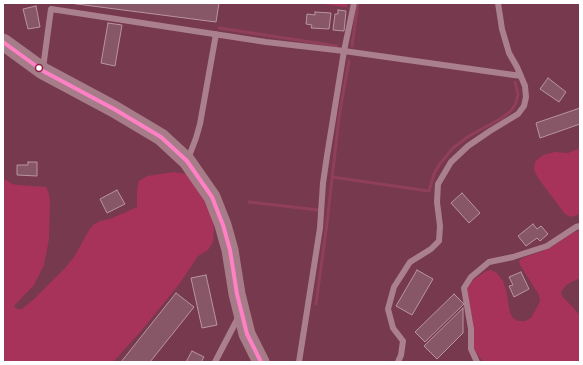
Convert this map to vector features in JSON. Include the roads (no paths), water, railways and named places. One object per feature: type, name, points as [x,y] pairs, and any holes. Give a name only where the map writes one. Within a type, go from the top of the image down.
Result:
[{"type":"street","points":[[3,42],[43,71],[114,109],[161,137],[187,161],[212,197],[223,225],[230,250],[237,294],[247,334],[261,362]]},
{"type":"lane","points":[[46,3],[51,8],[130,22],[266,42],[344,51],[521,76]]},
{"type":"lane","points":[[299,362],[320,228],[327,156],[344,51],[354,3]]},
{"type":"lane","points":[[398,362],[401,355],[403,341],[393,328],[388,309],[394,287],[410,262],[431,249],[439,241],[440,226],[437,202],[438,184],[451,162],[468,146],[518,114],[524,106],[526,97],[525,86],[510,53],[502,29],[498,3]]},
{"type":"lane","points":[[43,71],[51,8]]},
{"type":"lane","points":[[187,161],[200,124],[216,34]]},
{"type":"lane","points":[[477,362],[471,349],[471,329],[464,288],[472,277],[489,262],[513,257],[547,246],[576,227],[580,226]]},
{"type":"lane","points":[[215,362],[241,311]]},
{"type":"waterway","points":[[352,46],[358,3]]},
{"type":"waterway","points":[[219,28],[337,46]]},
{"type":"waterway","points":[[316,304],[339,117],[349,61]]},
{"type":"waterway","points":[[332,177],[429,191],[434,174],[439,165],[453,148],[469,136],[500,119],[511,111],[515,105],[518,94],[515,82]]},
{"type":"waterway","points":[[249,202],[318,210]]}]
